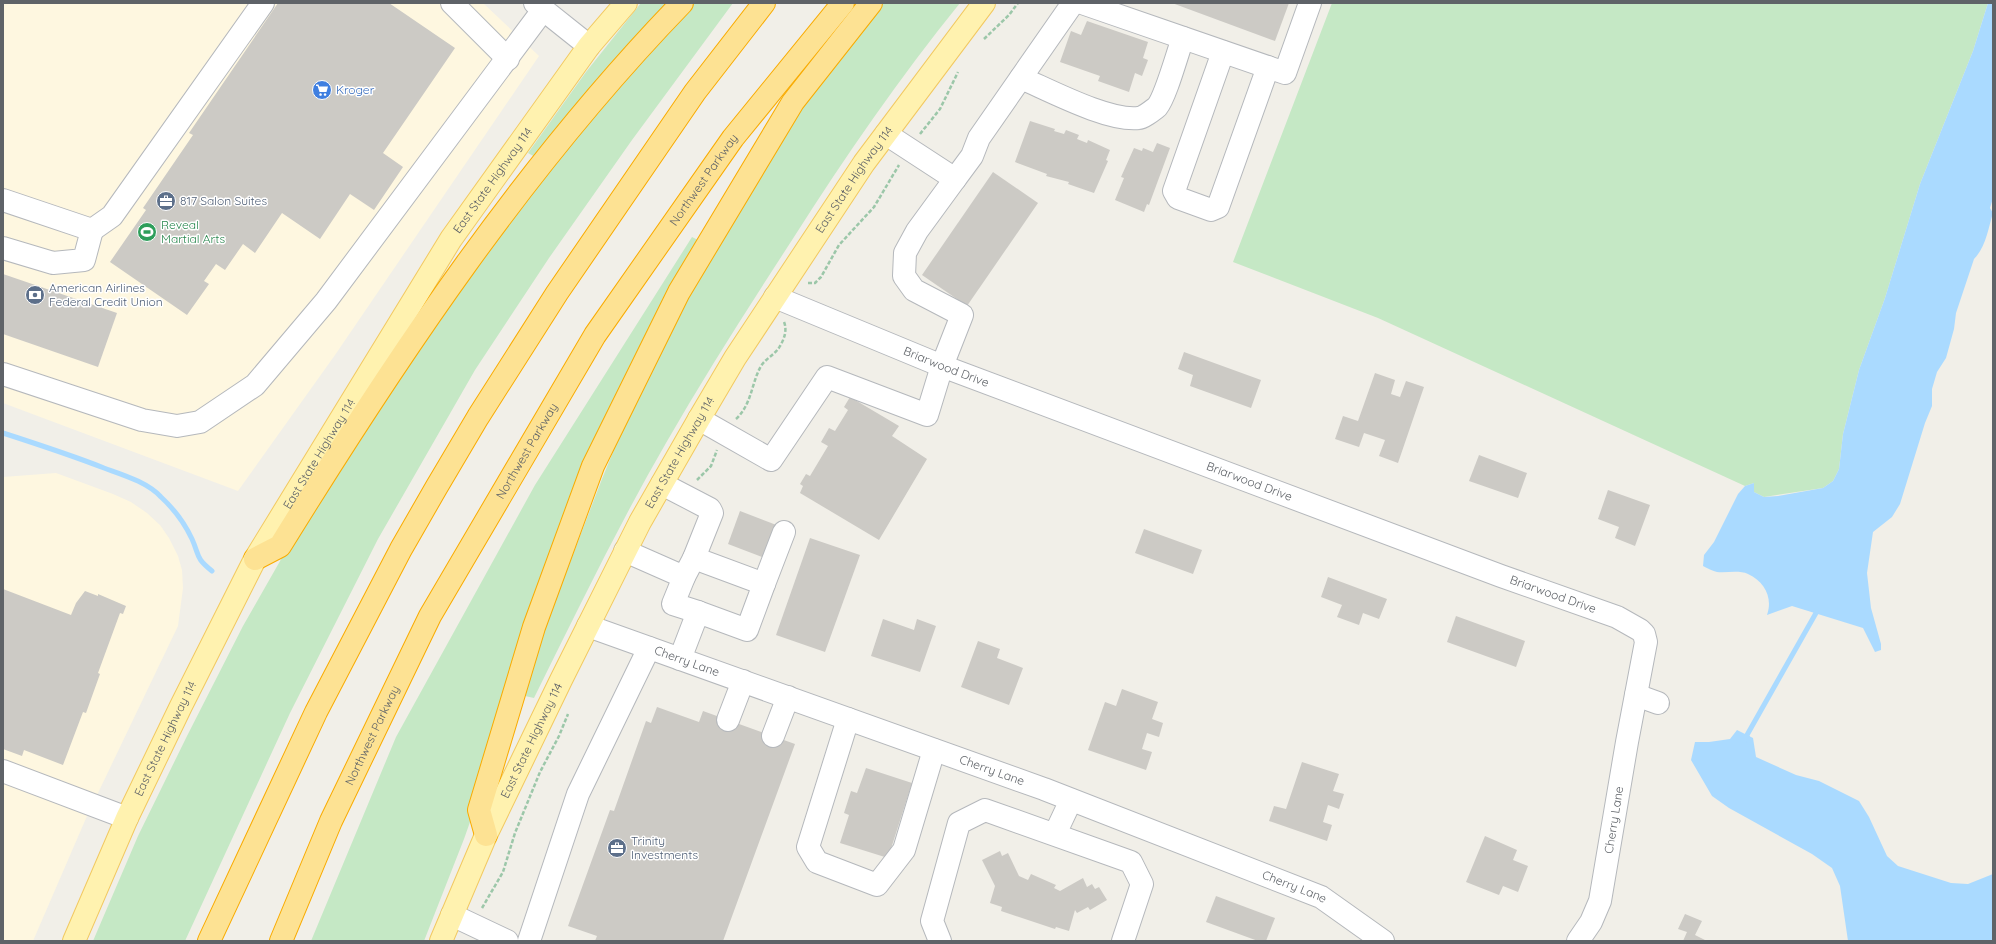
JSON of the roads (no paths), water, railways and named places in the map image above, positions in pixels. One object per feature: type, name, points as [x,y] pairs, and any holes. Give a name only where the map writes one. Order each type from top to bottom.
[{"type":"highway","points":[[255,559],[280,546],[396,364],[502,217],[558,145],[644,42],[682,3]]},
{"type":"highway","points":[[209,941],[316,712],[401,550],[478,417],[558,293],[695,92],[764,3]]},
{"type":"highway","name":"Northwest Parkway","points":[[281,941],[331,821],[430,616],[591,342],[733,138],[843,3]]},
{"type":"highway","points":[[486,835],[479,810],[534,627],[593,466],[679,292],[789,109],[871,3]]},
{"type":"main road","name":"East State Highway 114","points":[[74,941],[127,818],[181,706],[255,559],[451,239],[589,46],[626,3]]},
{"type":"main road","name":"East State Highway 114","points":[[441,941],[486,835],[625,551],[699,419],[735,358],[783,300],[864,164],[984,3]]},
{"type":"street","points":[[3,248],[53,263],[84,260],[92,230],[112,216],[262,3]]},
{"type":"street","points":[[452,3],[508,59]]},
{"type":"street","points":[[699,419],[771,460],[827,377],[927,415],[942,366],[962,314],[914,290],[904,276],[905,253],[917,231],[972,156],[979,138],[1074,3]]},
{"type":"street","points":[[1094,5],[1183,38],[1285,73],[1310,3]]},
{"type":"street","points":[[3,374],[142,420],[177,426],[200,422],[255,385],[326,301],[508,59],[539,7],[589,46]]},
{"type":"street","points":[[1021,78],[1111,115],[1140,119],[1157,106],[1183,38]]},
{"type":"street","points":[[1223,52],[1174,191],[1178,198],[1211,210],[1218,207],[1268,67]]},
{"type":"street","points":[[886,134],[954,180]]},
{"type":"street","points":[[3,200],[92,230]]},
{"type":"street","name":"Briarwood Drive","points":[[783,300],[942,366],[1501,576],[1617,617],[1640,630],[1646,642],[1636,695]]},
{"type":"street","points":[[662,484],[710,509],[712,513],[673,604],[747,630],[784,532]]},
{"type":"street","points":[[625,551],[689,568],[764,584]]},
{"type":"street","points":[[680,659],[698,612]]},
{"type":"street","name":"Cherry Lane","points":[[588,626],[1071,800],[1321,896],[1383,941]]},
{"type":"street","points":[[529,941],[578,794],[649,648]]},
{"type":"street","points":[[728,720],[743,681]]},
{"type":"street","points":[[1636,695],[1658,703]]},
{"type":"street","name":"Cherry Lane","points":[[1578,941],[1591,922],[1600,901],[1636,695]]},
{"type":"street","points":[[773,736],[788,697]]},
{"type":"street","points":[[848,719],[808,847],[817,862],[877,885],[904,850],[934,750]]},
{"type":"street","points":[[3,772],[127,818]]},
{"type":"street","points":[[1055,834],[1071,800]]},
{"type":"street","points":[[940,941],[932,921],[959,822],[985,810],[1130,862],[1142,884],[1123,941]]},
{"type":"street","points":[[452,915],[507,941]]},
{"type":"water","points":[[1988,3],[1993,3],[1993,198],[1990,208],[1993,213],[1984,243],[1974,259],[1956,313],[1954,329],[1946,358],[1937,372],[1932,389],[1932,406],[1925,423],[1900,504],[1892,517],[1873,532],[1867,573],[1871,608],[1881,644],[1881,650],[1875,652],[1863,628],[1792,606],[1767,615],[1769,609],[1768,597],[1759,581],[1744,573],[1717,572],[1706,568],[1703,566],[1704,555],[1714,542],[1738,494],[1745,486],[1754,483],[1754,492],[1764,497],[1823,488],[1833,481],[1839,469],[1843,434],[1859,370],[1885,298],[1920,184],[1973,51]]},
{"type":"water","points":[[1737,730],[1753,738],[1756,757],[1796,775],[1819,781],[1859,801],[1869,817],[1887,856],[1898,866],[1951,883],[1968,884],[1993,874],[1993,941],[1848,941],[1840,886],[1832,868],[1812,854],[1729,808],[1712,796],[1691,760],[1695,742],[1730,739]]},
{"type":"waterway","points":[[3,433],[92,463],[149,487],[165,501],[178,516],[189,533],[200,559],[212,571]]},
{"type":"waterway","points":[[1748,740],[1747,735],[1816,613]]},
{"type":"place","name":"Kroger","points":[[322,90]]},
{"type":"place","name":"817 Salon Suites","points":[[166,201]]},
{"type":"place","name":"Reveal Martial Arts","points":[[147,232]]},
{"type":"place","name":"American Airlines Federal Credit Union","points":[[35,295]]},
{"type":"place","name":"Trinity Investments","points":[[617,848]]}]
